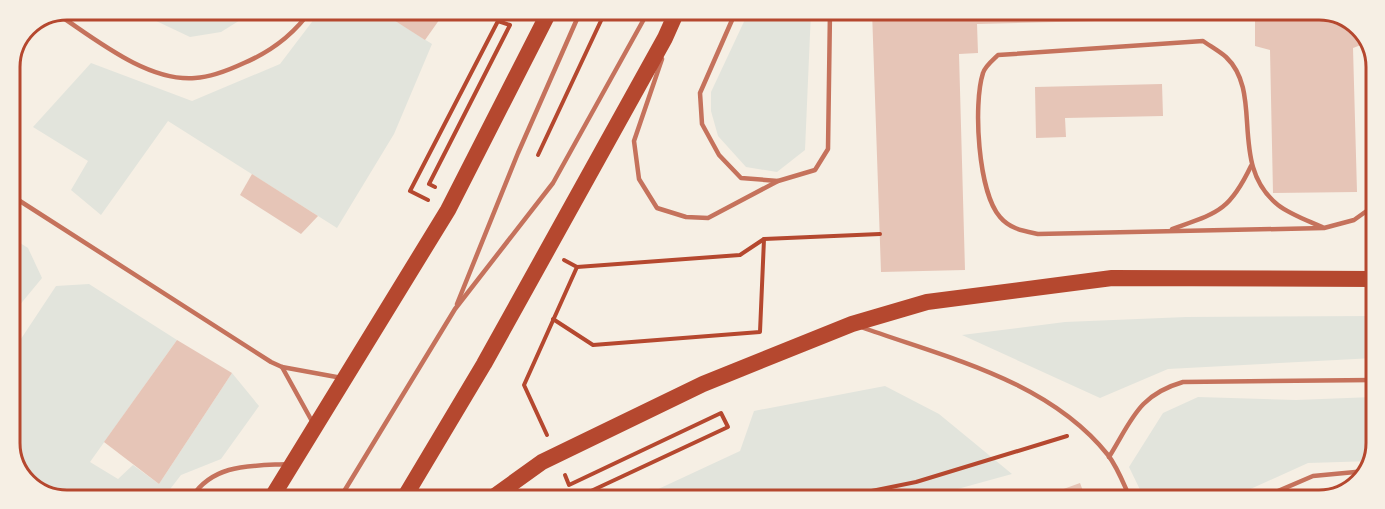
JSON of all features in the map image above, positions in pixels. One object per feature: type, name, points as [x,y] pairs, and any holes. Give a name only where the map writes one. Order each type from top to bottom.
[{"type":"highway","points":[[277,490],[448,210],[545,19]]},
{"type":"highway","points":[[409,490],[484,364],[674,19]]},
{"type":"highway","points":[[503,490],[542,462],[703,384],[852,324],[927,302],[1112,278],[1366,279]]},
{"type":"lane","points":[[64,19],[119,55],[164,76],[195,78],[224,71],[268,53],[305,19]]},
{"type":"lane","points":[[455,309],[518,153],[577,19]]},
{"type":"lane","points":[[345,490],[455,309],[553,183],[644,19]]},
{"type":"lane","points":[[675,19],[634,141],[639,179],[657,208],[686,217],[708,218],[778,182],[814,170],[828,149],[830,19]]},
{"type":"lane","points":[[732,19],[700,93],[702,124],[718,155],[741,178],[778,182]]},
{"type":"lane","points":[[1324,228],[1278,205],[1263,188],[1251,166],[1244,94],[1238,74],[1226,57],[1203,41],[998,55],[984,70],[978,94],[981,152],[987,195],[1000,218],[1015,229],[1038,234],[1324,228],[1354,220],[1365,212]]},
{"type":"lane","points":[[1167,231],[1216,213],[1230,203],[1251,166]]},
{"type":"lane","points":[[19,201],[282,367],[346,378]]},
{"type":"lane","points":[[852,324],[1013,382],[1072,417],[1109,457],[1126,490]]},
{"type":"lane","points":[[282,367],[316,428]]},
{"type":"lane","points":[[1109,457],[1144,401],[1164,388],[1183,382],[1366,380]]},
{"type":"lane","points":[[197,490],[201,485],[231,467],[294,464]]},
{"type":"lane","points":[[1280,490],[1313,476],[1356,472]]},
{"type":"path","points":[[534,161],[602,19]]},
{"type":"path","points":[[410,190],[498,21],[510,25]]},
{"type":"path","points":[[577,267],[740,255],[764,239],[880,234]]},
{"type":"path","points":[[553,319],[593,345],[760,332],[764,239]]},
{"type":"path","points":[[593,490],[728,427],[721,413]]},
{"type":"path","points":[[876,490],[916,482],[1084,430]]},
{"type":"shaded area","points":[[152,19],[242,19],[221,32],[190,37]]},
{"type":"shaded area","points":[[314,19],[392,19],[432,44],[394,134],[337,228],[168,121],[101,215],[71,190],[88,161],[33,127],[91,63],[192,101],[280,64]]},
{"type":"shaded area","points":[[745,19],[811,19],[805,150],[777,172],[746,167],[718,136],[711,111],[711,92]]},
{"type":"shaded area","points":[[19,243],[28,248],[42,278],[20,305]]},
{"type":"shaded area","points":[[89,284],[177,340],[90,462],[118,479],[133,465],[159,484],[232,373],[259,406],[221,459],[181,475],[169,490],[66,490],[46,485],[29,471],[22,458],[20,446],[20,341],[56,286]]},
{"type":"shaded area","points":[[1366,316],[1366,358],[1168,369],[1100,398],[962,335],[1065,322],[1186,317]]},
{"type":"shaded area","points":[[885,386],[939,414],[1012,474],[954,490],[656,490],[740,451],[754,411]]},
{"type":"shaded area","points":[[1198,397],[1296,400],[1366,397],[1365,452],[1361,461],[1308,463],[1248,490],[1140,490],[1129,467],[1163,413]]},
{"type":"building","points":[[392,19],[440,19],[425,40]]},
{"type":"building","points":[[872,19],[1176,19],[977,24],[978,53],[959,54],[965,270],[881,272]]},
{"type":"building","points":[[1255,19],[1325,20],[1345,27],[1356,38],[1360,45],[1353,48],[1357,192],[1273,193],[1270,50],[1255,46]]},
{"type":"building","points":[[1162,84],[1163,116],[1065,118],[1066,137],[1036,138],[1035,87]]},
{"type":"building","points":[[252,174],[318,216],[301,234],[240,195]]},
{"type":"building","points":[[177,340],[232,373],[159,484],[104,442]]},
{"type":"building","points":[[1080,483],[1083,490],[1061,490]]}]
